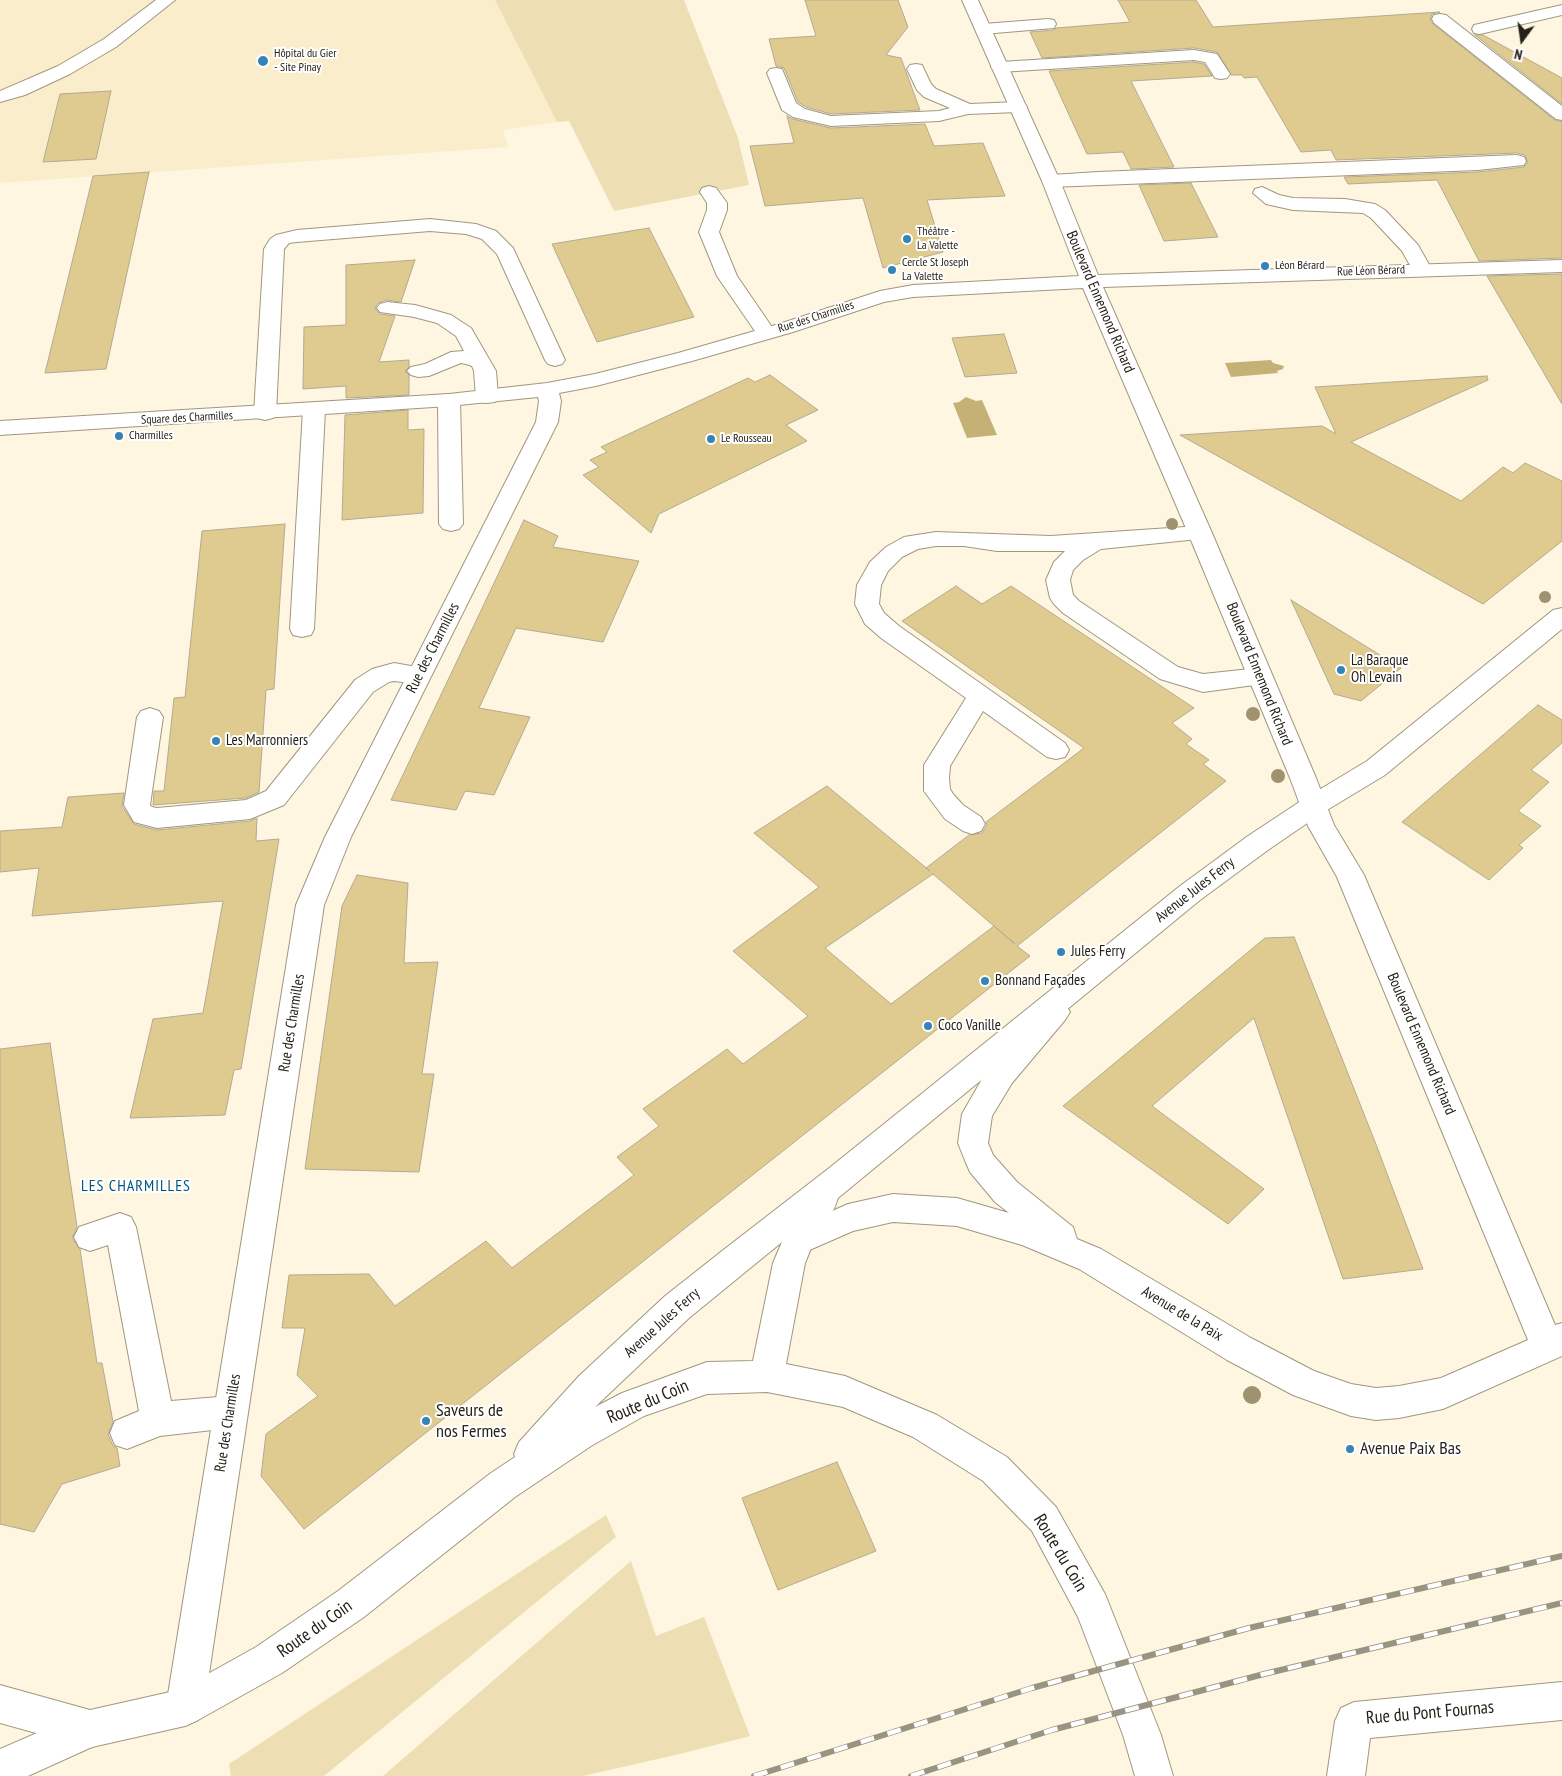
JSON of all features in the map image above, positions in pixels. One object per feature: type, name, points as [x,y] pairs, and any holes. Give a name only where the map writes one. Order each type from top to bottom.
[{"type":"street","points":[[0,97],[19,91],[64,70],[110,42],[167,0]]},
{"type":"street","name":"Boulevard Ennemond Richard","points":[[970,0],[1050,181],[1091,281],[1200,532],[1329,843],[1350,875],[1555,1343]]},
{"type":"street","points":[[1480,29],[1562,10]]},
{"type":"street","points":[[1440,19],[1562,115]]},
{"type":"street","points":[[983,29],[1048,24]]},
{"type":"street","points":[[1000,67],[1194,55],[1211,58],[1221,74]]},
{"type":"street","points":[[916,69],[923,86],[930,93],[968,109]]},
{"type":"street","points":[[776,74],[788,106],[799,113],[815,118],[846,121],[930,117],[951,115],[968,109],[1018,107]]},
{"type":"street","points":[[1050,181],[1460,165],[1517,161]]},
{"type":"street","points":[[709,192],[717,203],[717,210],[709,232],[726,276],[766,334]]},
{"type":"street","points":[[1262,193],[1273,200],[1292,204],[1345,205],[1368,208],[1378,214],[1411,249],[1422,270]]},
{"type":"street","points":[[265,413],[274,249],[276,243],[296,236],[430,225],[469,228],[489,235],[506,252],[555,360]]},
{"type":"street","name":"Rue Léon Bérard","points":[[1091,281],[1562,266]]},
{"type":"street","name":"Rue des Charmilles","points":[[449,400],[486,397],[596,380],[766,334],[880,297],[912,291],[1091,281]]},
{"type":"street","points":[[388,308],[415,311],[444,319],[456,325],[464,332],[485,371],[486,397]]},
{"type":"street","points":[[418,372],[429,370],[458,356],[472,358],[480,362]]},
{"type":"street","name":"Rue des Charmilles","points":[[185,1707],[310,905],[338,837],[547,422],[550,401],[547,388]]},
{"type":"street","points":[[449,400],[451,524]]},
{"type":"street","name":"Square des Charmilles","points":[[0,428],[314,410],[449,400]]},
{"type":"street","points":[[302,629],[314,410]]},
{"type":"street","points":[[1056,750],[890,632],[874,618],[867,604],[870,585],[878,567],[894,552],[912,542],[936,539],[997,543],[1096,542],[1200,532]]},
{"type":"street","points":[[1096,542],[1074,555],[1062,567],[1058,580],[1062,598],[1071,607],[1169,673],[1180,678],[1203,683],[1260,676]]},
{"type":"street","name":"Avenue Jules Ferry","points":[[503,1485],[591,1387],[677,1307],[839,1179],[1190,893],[1258,843],[1313,806],[1376,768],[1562,616]]},
{"type":"street","points":[[150,717],[137,805],[143,814],[158,818],[250,809],[275,798],[364,686],[381,676],[394,672],[420,675]]},
{"type":"street","points":[[972,824],[954,812],[944,801],[937,791],[936,778],[937,765],[980,696]]},
{"type":"street","points":[[1080,982],[1001,1074],[977,1114],[973,1142],[981,1163],[1006,1192],[1090,1259]]},
{"type":"street","name":"Avenue Jules Ferry","points":[[767,1376],[789,1263],[815,1209],[839,1179]]},
{"type":"street","name":"Avenue de la Paix","points":[[798,1241],[848,1218],[893,1208],[957,1212],[1026,1232],[1090,1259],[1240,1349],[1305,1384],[1351,1400],[1376,1404],[1399,1402],[1443,1393],[1555,1343]]},
{"type":"street","points":[[90,1236],[120,1227],[158,1420]]},
{"type":"street","name":"Route du Coin","points":[[0,1769],[90,1729],[185,1707],[269,1660],[352,1604],[503,1485],[578,1434],[634,1404],[707,1378],[767,1376],[845,1392],[925,1426],[995,1469],[1044,1519],[1092,1607],[1142,1735],[1154,1776]]},
{"type":"street","points":[[127,1434],[158,1420],[185,1415],[230,1412]]},
{"type":"street","name":"Rue du Pont Fournas","points":[[1346,1776],[1354,1720],[1562,1701]]},
{"type":"street","points":[[0,1704],[90,1729]]},
{"type":"shaded area","name":"Hôpital du Gier - Site Pinay","points":[[0,0],[495,0],[557,122],[503,130],[508,147],[0,183]]},
{"type":"shaded area","points":[[495,0],[684,0],[738,138],[749,185],[614,211],[569,121],[557,122]]},
{"type":"shaded area","points":[[1271,360],[1273,363],[1284,366],[1283,369],[1277,371],[1278,373],[1231,377],[1225,363]]},
{"type":"shaded area","points":[[966,397],[976,401],[982,400],[997,435],[967,438],[953,403],[959,402]]},
{"type":"shaded area","points":[[606,1515],[616,1537],[324,1776],[231,1776],[229,1764]]},
{"type":"shaded area","points":[[631,1561],[656,1636],[704,1617],[750,1736],[583,1776],[383,1776]]},
{"type":"building","points":[[805,0],[898,0],[908,27],[886,55],[901,58],[920,110],[831,114],[806,107],[798,102],[784,68],[776,66],[769,39],[816,36]]},
{"type":"building","points":[[1118,0],[1196,0],[1213,27],[1440,12],[1432,14],[1430,20],[1433,24],[1555,120],[1562,122],[1562,258],[1479,261],[1437,180],[1348,184],[1344,177],[1478,172],[1524,167],[1528,162],[1525,155],[1517,153],[1336,160],[1331,150],[1301,152],[1257,77],[1244,78],[1242,75],[1231,75],[1217,52],[1194,48],[1042,58],[1030,32],[1130,22]]},
{"type":"building","points":[[1475,35],[1483,35],[1562,78],[1562,104]]},
{"type":"building","points":[[1194,62],[1204,64],[1212,76],[1131,81],[1174,167],[1131,169],[1123,152],[1087,154],[1049,71]]},
{"type":"building","points":[[111,91],[96,159],[43,162],[60,94]]},
{"type":"building","points":[[787,116],[831,128],[925,124],[934,146],[983,143],[1005,196],[927,200],[943,252],[883,268],[863,198],[765,206],[750,146],[794,143]]},
{"type":"building","points":[[149,172],[106,369],[45,373],[93,176]]},
{"type":"building","points":[[1191,183],[1218,237],[1164,241],[1139,185]]},
{"type":"building","points":[[649,228],[694,317],[597,342],[552,244]]},
{"type":"building","points":[[415,260],[401,302],[386,300],[378,303],[375,308],[380,314],[395,316],[379,362],[409,360],[409,367],[405,371],[409,375],[409,395],[346,398],[346,386],[303,389],[304,327],[346,325],[346,265]]},
{"type":"building","points":[[1562,274],[1562,404],[1487,276]]},
{"type":"building","points":[[1004,334],[1017,373],[965,377],[952,338]]},
{"type":"building","name":"Le Rousseau","points":[[770,375],[818,410],[786,425],[807,441],[659,514],[651,533],[583,475],[599,467],[590,460],[607,452],[601,447],[748,378],[755,382]]},
{"type":"building","points":[[1487,376],[1488,380],[1351,442],[1461,501],[1503,467],[1513,473],[1525,463],[1562,481],[1562,541],[1483,604],[1180,435],[1322,426],[1336,434],[1315,387]]},
{"type":"building","points":[[408,410],[408,430],[424,429],[423,513],[342,520],[345,415]]},
{"type":"building","points":[[524,520],[558,536],[553,547],[639,561],[603,642],[516,628],[479,708],[530,717],[494,795],[465,791],[456,810],[391,800]]},
{"type":"building","points":[[285,524],[274,689],[266,690],[259,792],[246,798],[153,805],[154,791],[164,791],[174,698],[185,697],[202,531]]},
{"type":"building","points":[[956,586],[982,604],[1011,586],[1194,708],[1172,723],[1192,739],[1186,744],[1209,760],[1203,764],[1226,781],[1017,946],[1030,956],[304,1529],[261,1476],[266,1434],[318,1396],[297,1375],[305,1328],[282,1328],[289,1275],[369,1274],[395,1306],[486,1241],[512,1268],[634,1175],[617,1157],[659,1126],[643,1109],[727,1049],[743,1064],[808,1016],[733,951],[819,887],[754,833],[827,786],[926,868],[969,835],[982,833],[987,825],[986,822],[1084,748],[902,621]],"holes":[[[933,874],[994,926],[891,1004],[825,948]]]},
{"type":"building","points":[[1291,600],[1401,668],[1361,701],[1334,694]]},
{"type":"building","points":[[1538,705],[1562,720],[1562,743],[1531,770],[1549,782],[1518,811],[1541,826],[1519,845],[1523,848],[1489,880],[1402,822]]},
{"type":"building","points":[[124,793],[122,806],[134,824],[157,830],[250,821],[257,818],[256,841],[279,839],[241,1069],[234,1070],[225,1115],[130,1118],[153,1019],[203,1013],[223,901],[32,916],[39,868],[0,872],[0,831],[62,827],[68,797]]},
{"type":"building","points":[[357,875],[408,883],[404,963],[438,962],[422,1074],[434,1074],[419,1172],[305,1169],[342,906]]},
{"type":"building","points":[[1294,937],[1423,1269],[1343,1279],[1254,1018],[1152,1106],[1264,1189],[1228,1224],[1063,1106],[1265,938]]},
{"type":"building","points":[[50,1043],[77,1227],[72,1238],[80,1249],[97,1363],[102,1363],[113,1422],[108,1434],[113,1446],[117,1448],[120,1466],[62,1484],[34,1532],[0,1524],[0,1049]]},
{"type":"building","points":[[837,1462],[876,1551],[778,1590],[742,1498]]},
{"type":"railway","points":[[754,1776],[1032,1688],[1249,1628],[1562,1556]]},
{"type":"railway","points":[[911,1776],[1052,1730],[1264,1674],[1562,1603]]},
{"type":"place","name":"Hôpital du Gier - Site Pinay","points":[[263,61]]},
{"type":"place","name":"Théâtre - La Valette","points":[[907,239]]},
{"type":"place","name":"Léon Bérard","points":[[1265,266]]},
{"type":"place","name":"Cercle St Joseph La Valette","points":[[892,270]]},
{"type":"place","name":"Charmilles","points":[[119,436]]},
{"type":"place","name":"Le Rousseau","points":[[711,439]]},
{"type":"place","name":"La Baraque Oh Levain","points":[[1341,670]]},
{"type":"place","name":"Les Marronniers","points":[[216,741]]},
{"type":"place","name":"Jules Ferry","points":[[1061,952]]},
{"type":"place","name":"Bonnand Façades","points":[[985,981]]},
{"type":"place","name":"Coco Vanille","points":[[928,1026]]},
{"type":"place","name":"Saveurs de nos Fermes","points":[[426,1421]]},
{"type":"place","name":"Avenue Paix Bas","points":[[1350,1449]]},
{"type":"district","name":"LES CHARMILLES","points":[[136,1186]]}]
